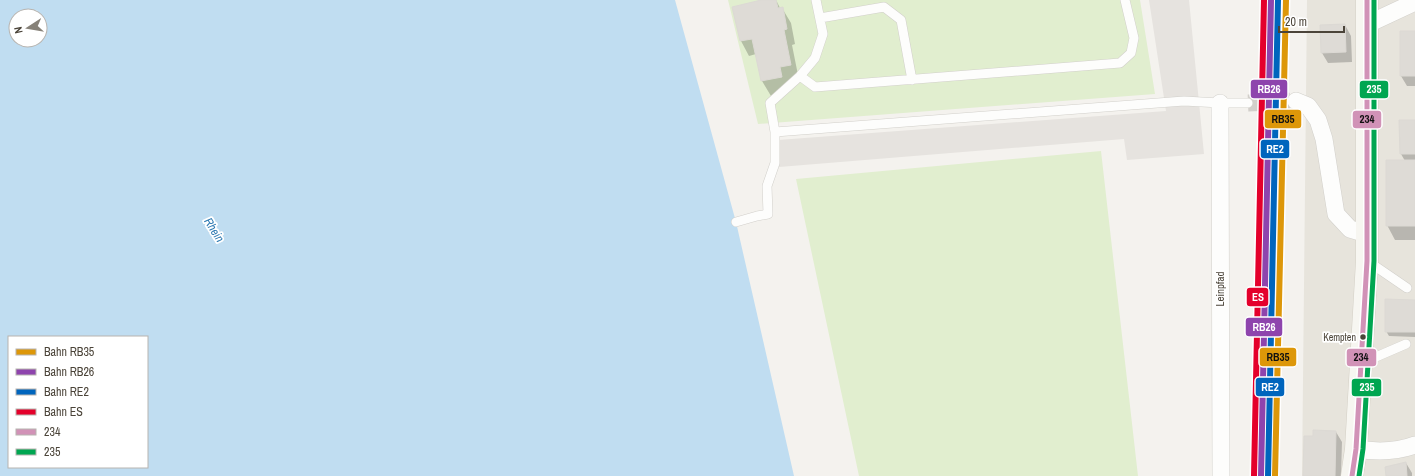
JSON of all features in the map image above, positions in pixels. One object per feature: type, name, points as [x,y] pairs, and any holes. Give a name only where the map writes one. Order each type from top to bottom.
[{"type":"main road","points":[[1352,476],[1356,449],[1367,261],[1367,0]]},
{"type":"street","points":[[1368,24],[1415,2]]},
{"type":"street","points":[[1296,102],[1308,106],[1318,120],[1324,139],[1336,214],[1350,229],[1367,234]]},
{"type":"street","name":"Leinpfad","points":[[1220,103],[1221,476]]},
{"type":"street","points":[[1356,449],[1371,451],[1404,449],[1415,445]]},
{"type":"lane","points":[[736,222],[768,214],[767,186],[775,164],[775,132],[770,103],[800,76],[815,58],[823,34],[816,0]]},
{"type":"lane","points":[[800,76],[815,87],[1120,63],[1131,53],[1134,38],[1125,0]]},
{"type":"lane","points":[[820,18],[884,7],[901,20],[912,80]]},
{"type":"lane","points":[[775,132],[1177,101],[1248,103]]},
{"type":"lane","points":[[1367,261],[1407,288]]},
{"type":"lane","points":[[1361,364],[1406,344]]},
{"type":"shaded area","points":[[1149,0],[1189,0],[1204,154],[1127,160],[1124,139],[779,167],[778,140],[1166,111]]},
{"type":"shaded area","points":[[1307,0],[1415,0],[1415,476],[1302,476]]},
{"type":"green space","points":[[728,0],[1140,0],[1155,94],[758,124]]},
{"type":"green space","points":[[1101,151],[1138,476],[859,476],[796,179]]},
{"type":"water","name":"Rhein","points":[[0,0],[675,0],[736,222],[794,476],[0,476]]},
{"type":"building","points":[[761,0],[776,0],[778,8],[783,7],[787,29],[784,30],[791,65],[780,67],[782,77],[761,81],[752,39],[740,41],[732,7]]},
{"type":"building","points":[[1345,24],[1346,52],[1321,53],[1320,25]]},
{"type":"building","points":[[1400,31],[1415,31],[1415,76],[1400,76]]},
{"type":"building","points":[[1399,120],[1415,120],[1415,154],[1400,154]]},
{"type":"building","points":[[1386,160],[1415,160],[1415,226],[1386,226]]},
{"type":"building","points":[[1385,299],[1415,300],[1415,332],[1385,332]]},
{"type":"building","points":[[1313,430],[1336,431],[1335,476],[1303,476],[1304,436],[1313,436]]},
{"type":"building","points":[[1406,462],[1407,476],[1386,476],[1385,467]]},
{"type":"tunnel","points":[[1248,103],[1296,101]]},
{"type":"rail line","name":"ES","points":[[1254,476],[1264,0]]},
{"type":"rail line","name":"RB26","points":[[1261,476],[1271,0]]},
{"type":"rail line","name":"RE2","points":[[1268,476],[1278,0]]},
{"type":"rail line","name":"RB35","points":[[1275,476],[1286,0]]},
{"type":"transit line","name":"234","points":[[1352,476],[1356,449],[1367,261],[1367,0]]},
{"type":"transit line","name":"235","points":[[1359,476],[1363,449],[1374,261],[1374,0]]},
{"type":"place","name":"Kempten","points":[[1363,337]]}]
